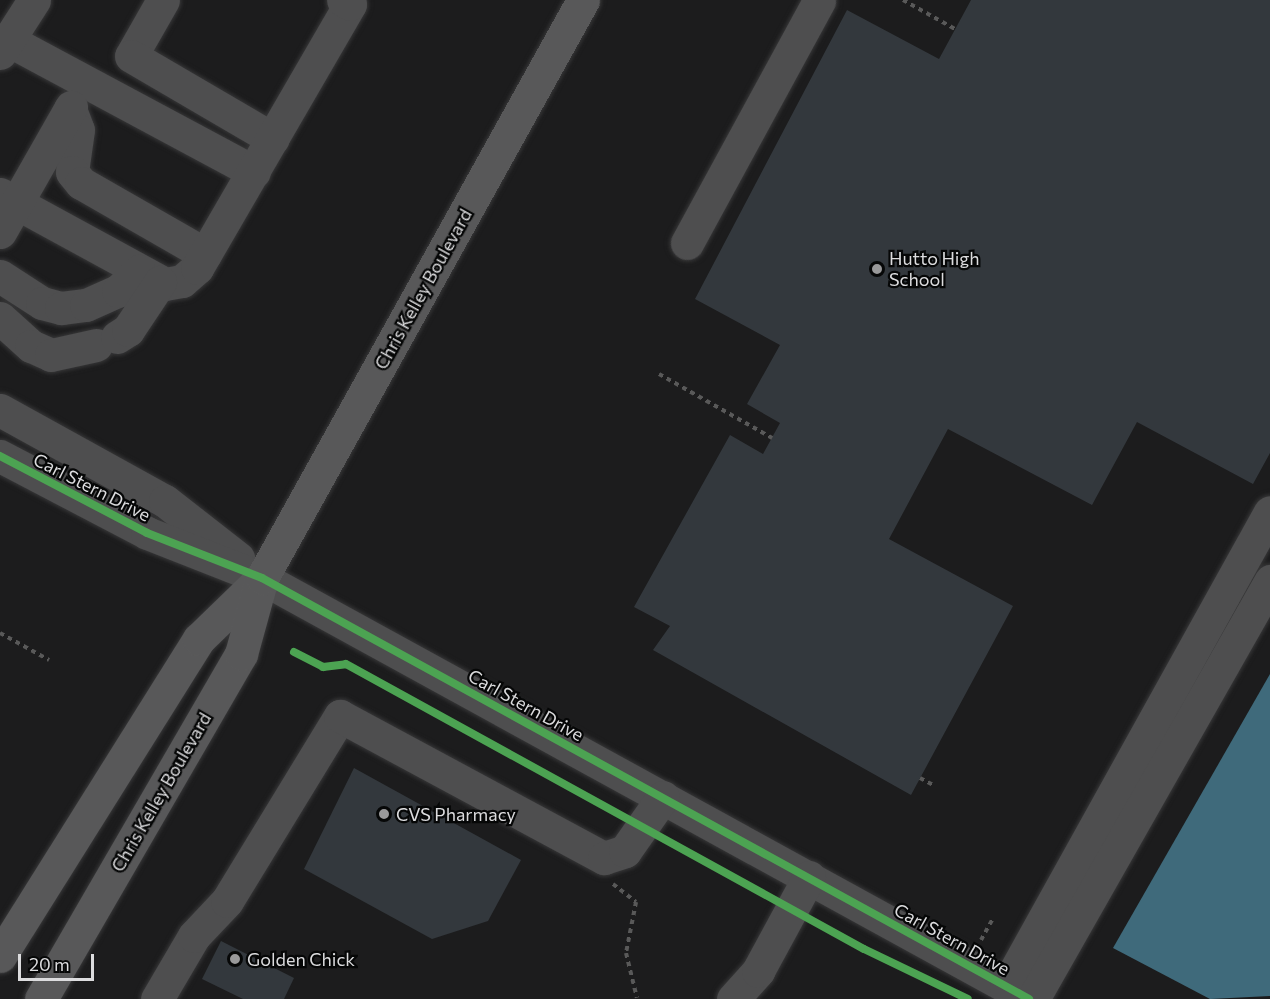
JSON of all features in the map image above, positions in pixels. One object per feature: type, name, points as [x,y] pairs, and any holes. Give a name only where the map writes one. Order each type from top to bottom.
[{"type":"main road","name":"Chris Kelley Boulevard","points":[[41,999],[241,654],[262,578],[583,0]]},
{"type":"main road","name":"Chris Kelley Boulevard","points":[[0,956],[200,639],[262,578]]},
{"type":"street","points":[[34,0],[4,46],[78,96],[254,172]]},
{"type":"street","points":[[163,0],[131,56],[265,134]]},
{"type":"street","points":[[174,0],[150,40],[153,56],[252,112],[265,134]]},
{"type":"street","points":[[9,198],[149,276],[182,281],[205,254],[254,172],[265,134],[349,1]]},
{"type":"street","points":[[687,243],[819,1]]},
{"type":"street","points":[[0,232],[9,198],[78,96]]},
{"type":"street","points":[[78,96],[78,130],[72,172],[81,183],[205,254]]},
{"type":"street","points":[[0,276],[42,303],[61,308],[86,305],[149,276]]},
{"type":"street","points":[[0,318],[31,346],[51,355],[106,341],[128,330],[149,276]]},
{"type":"street","name":"Carl Stern Drive","points":[[0,410],[165,501],[262,578]]},
{"type":"street","name":"Carl Stern Drive","points":[[0,456],[147,533],[262,578],[1023,995]]},
{"type":"street","points":[[1023,995],[1270,512]]},
{"type":"street","points":[[1023,995],[1270,581]]},
{"type":"street","points":[[157,999],[194,936],[227,901],[340,716],[604,858],[625,851],[663,797]]},
{"type":"street","points":[[733,999],[758,971],[809,877]]},
{"type":"path","points":[[903,0],[955,29]]},
{"type":"path","points":[[659,374],[772,438]]},
{"type":"path","points":[[0,633],[49,660]]},
{"type":"path","points":[[920,778],[935,786]]},
{"type":"path","points":[[611,883],[636,902],[626,952],[637,998]]},
{"type":"water","points":[[1270,674],[1270,996],[1210,999],[1113,948]]},
{"type":"building","name":"Hutto High School","points":[[971,0],[1270,0],[1270,453],[1253,484],[1137,422],[1092,505],[948,429],[889,539],[1013,606],[911,795],[653,650],[670,626],[634,607],[730,435],[763,454],[780,423],[747,404],[780,345],[695,299],[847,10],[939,59]]},
{"type":"building","name":"CVS Pharmacy","points":[[354,768],[521,860],[488,921],[432,939],[304,869]]},
{"type":"building","name":"Golden Chick","points":[[221,941],[294,978],[284,999],[243,999],[202,979]]},
{"type":"cycle path","points":[[0,456],[147,533],[262,578],[1029,999]]},
{"type":"cycle path","points":[[294,652],[323,667],[346,664],[864,949],[968,999]]},
{"type":"place","name":"Hutto High School","points":[[877,269]]},
{"type":"place","name":"CVS Pharmacy","points":[[384,814]]},
{"type":"place","name":"Golden Chick","points":[[235,959]]}]
